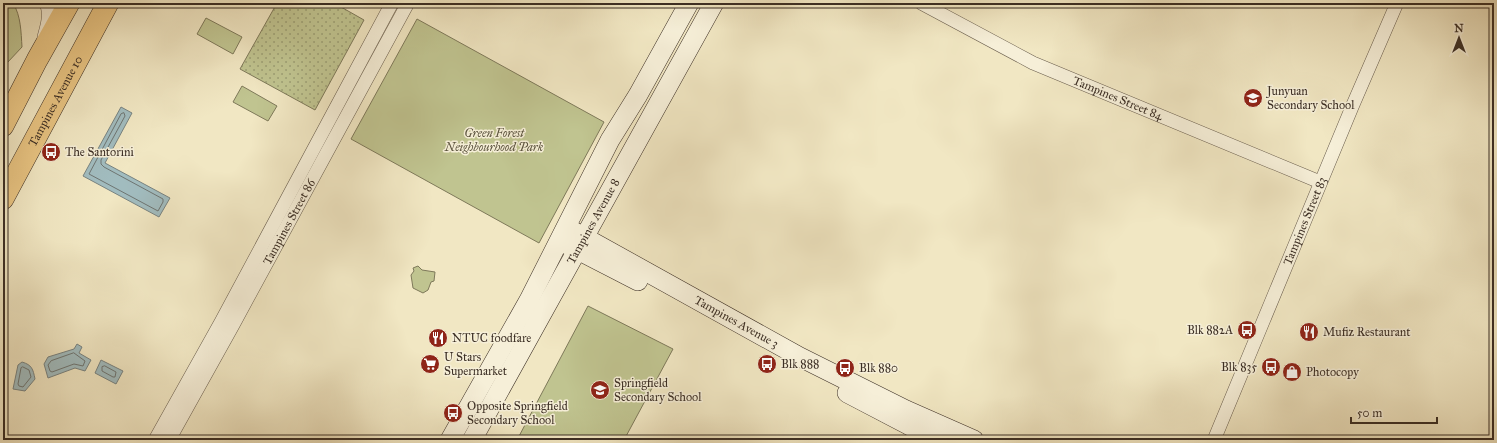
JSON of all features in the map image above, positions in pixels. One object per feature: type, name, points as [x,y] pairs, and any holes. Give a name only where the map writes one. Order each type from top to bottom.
[{"type":"main road","points":[[3,126],[37,60],[69,3]]},
{"type":"main road","name":"Tampines Avenue 10","points":[[3,200],[108,3]]},
{"type":"street","points":[[37,60],[48,23],[48,8],[46,3]]},
{"type":"street","name":"Tampines Street 86","points":[[155,440],[221,322],[392,3]]},
{"type":"street","name":"Tampines Street 86","points":[[169,440],[408,3]]},
{"type":"street","name":"Tampines Avenue 8","points":[[450,440],[520,317],[610,140],[638,95],[689,3]]},
{"type":"street","name":"Tampines Avenue 8","points":[[472,440],[511,366],[581,244],[714,3]]},
{"type":"street","name":"Tampines Street 84","points":[[922,3],[1033,63],[1320,182]]},
{"type":"street","name":"Tampines Street 83","points":[[1214,440],[1320,182],[1397,3]]},
{"type":"street","name":"Tampines Avenue 3","points":[[563,234],[682,303],[774,352],[870,406],[937,440]]},
{"type":"street","name":"Tampines Avenue 3","points":[[581,244],[906,410],[974,440]]},
{"type":"green space","points":[[3,3],[13,3],[16,8],[20,24],[22,47],[7,63],[3,70]]},
{"type":"green space","points":[[277,3],[334,3],[364,20],[315,110],[240,69]]},
{"type":"green space","points":[[206,18],[242,37],[233,54],[197,34]]},
{"type":"green space","name":"Green Forest Neighbourhood Park","points":[[417,19],[604,122],[539,243],[351,139]]},
{"type":"green space","points":[[242,86],[277,106],[268,121],[233,102]]},
{"type":"green space","points":[[418,266],[422,270],[435,272],[434,281],[431,282],[428,290],[423,293],[413,288],[411,275],[414,271],[413,268]]},
{"type":"green space","points":[[588,306],[673,349],[624,440],[517,440]]},
{"type":"water","points":[[121,107],[132,113],[105,163],[170,198],[159,217],[83,176]]},
{"type":"water","points":[[77,344],[82,347],[79,353],[91,360],[85,371],[75,368],[48,378],[44,364],[48,357],[74,349]]},
{"type":"water","points":[[101,360],[123,371],[116,384],[95,373]]},
{"type":"water","points":[[22,362],[32,368],[35,379],[25,391],[13,389],[18,365]]},
{"type":"place","name":"Junyuan Secondary School","points":[[1253,98]]},
{"type":"place","name":"The Santorini","points":[[51,152]]},
{"type":"place","name":"Blk 882A","points":[[1247,330]]},
{"type":"place","name":"Mufiz Restaurant","points":[[1309,332]]},
{"type":"place","name":"NTUC foodfare","points":[[438,338]]},
{"type":"place","name":"U Stars Supermarket","points":[[430,364]]},
{"type":"place","name":"Blk 888","points":[[767,364]]},
{"type":"place","name":"Blk 835","points":[[1271,367]]},
{"type":"place","name":"Blk 880","points":[[845,368]]},
{"type":"place","name":"Photocopy","points":[[1292,372]]},
{"type":"place","name":"Springfield Secondary School","points":[[600,390]]},
{"type":"place","name":"Opposite Springfield Secondary School","points":[[453,413]]}]
